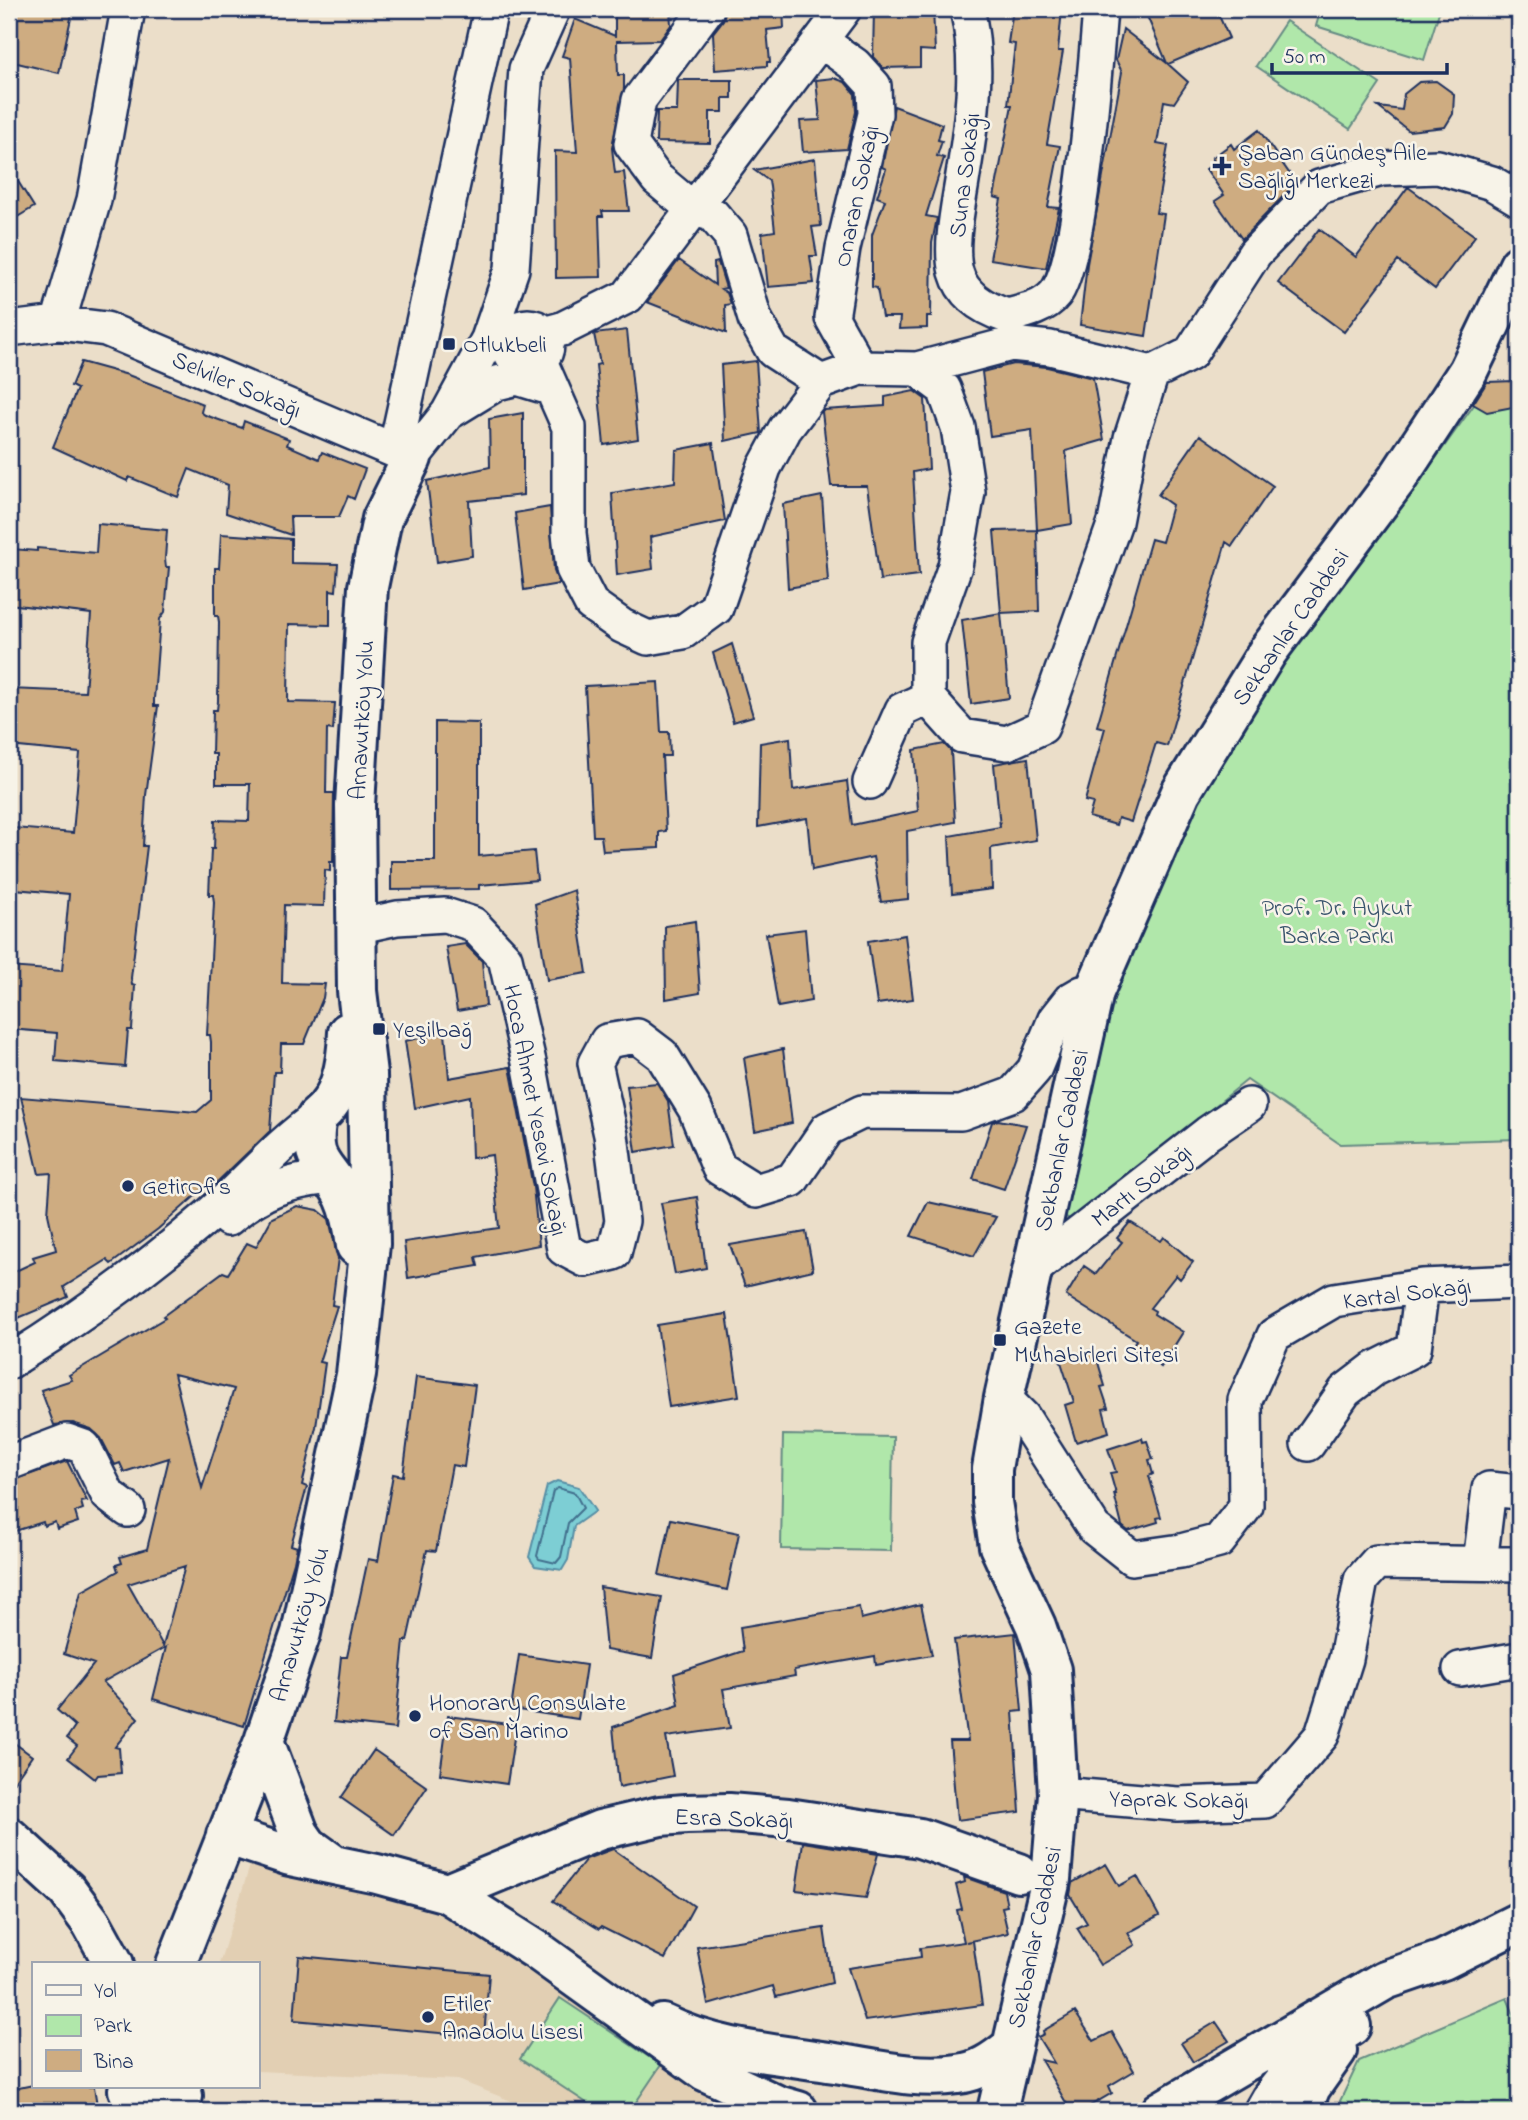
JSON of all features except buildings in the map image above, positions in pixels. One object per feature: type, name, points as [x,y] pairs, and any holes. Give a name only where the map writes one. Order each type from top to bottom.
[{"type":"main road","name":"Sekbanlar Caddesi","points":[[997,2111],[1055,1852],[1058,1794],[1051,1670],[1036,1626],[999,1546],[992,1502],[992,1469],[1004,1398],[1035,1268],[1062,1130],[1094,992],[1181,792],[1268,651],[1397,479],[1468,370],[1519,265]]},
{"type":"main road","name":"Arnavutköy Yolu","points":[[357,991],[355,805],[368,587],[382,519],[404,454]]},
{"type":"main road","points":[[357,991],[350,1007],[347,1053],[313,1141],[320,1163],[344,1196],[353,1224],[363,1293]]},
{"type":"main road","points":[[357,991],[362,1012],[369,1141],[370,1248],[363,1293]]},
{"type":"main road","points":[[324,1112],[351,1110],[361,1115],[369,1141],[360,1170],[330,1177]]},
{"type":"main road","name":"Arnavutköy Yolu","points":[[184,1957],[301,1633],[356,1374],[363,1293]]},
{"type":"main road","points":[[264,1741],[299,1833],[308,1846],[333,1864]]},
{"type":"main road","name":"Esra Sokağı","points":[[447,1893],[600,1830],[660,1816],[686,1814],[729,1813],[788,1818],[920,1838],[1020,1873]]},
{"type":"main road","points":[[226,1835],[290,1856],[447,1893],[538,1951],[705,2071],[777,2105],[798,2111]]},
{"type":"main road","points":[[9,1838],[66,1890],[92,1924],[113,1962]]},
{"type":"main road","points":[[1043,1914],[1020,1873],[1043,1863],[1055,1852]]},
{"type":"main road","points":[[9,1869],[39,1898],[62,1927],[84,1962]]},
{"type":"main road","points":[[1161,2111],[1385,1980],[1443,1960],[1519,1922]]},
{"type":"main road","points":[[1264,2111],[1286,2078],[1308,2055],[1404,1994],[1443,1960]]},
{"type":"main road","points":[[582,1985],[690,2037],[729,2047],[901,2073],[961,2074],[983,2067],[1010,2048]]},
{"type":"main road","points":[[1301,2111],[1311,2087],[1334,2053],[1366,2018]]},
{"type":"street","points":[[58,323],[93,200],[128,9]]},
{"type":"street","points":[[404,454],[491,9]]},
{"type":"street","points":[[448,413],[497,383],[517,378],[512,269],[526,69],[553,9]]},
{"type":"street","points":[[707,9],[639,100],[631,144],[657,179],[693,209],[712,214],[730,235],[754,319],[773,351],[821,382]]},
{"type":"street","points":[[404,454],[517,344],[562,329],[628,296],[844,9]]},
{"type":"street","name":"Suna Sokağı","points":[[967,9],[971,28],[973,102],[955,227],[956,272],[968,292],[1009,330]]},
{"type":"street","points":[[517,344],[569,427],[569,533],[573,569],[590,604],[621,626],[648,638],[683,632],[716,608],[764,468],[785,429],[821,382],[860,368],[917,369],[1009,330],[1055,295],[1066,272],[1082,186],[1100,9]]},
{"type":"street","name":"Onaran Sokağı","points":[[821,41],[855,65],[874,86],[875,114],[843,248],[832,318],[860,368]]},
{"type":"street","points":[[1009,330],[1050,348],[1152,373],[1190,354],[1255,253],[1319,187],[1382,169],[1438,167],[1492,183],[1519,199]]},
{"type":"street","name":"Selviler Sokağı","points":[[9,329],[58,323],[106,329],[404,454]]},
{"type":"street","points":[[404,454],[517,344]]},
{"type":"street","points":[[917,369],[944,389],[958,427],[968,492],[955,566],[928,642],[928,698],[962,736],[1007,743],[1042,727],[1115,522],[1131,438],[1152,373]]},
{"type":"street","points":[[870,782],[902,710],[928,698]]},
{"type":"street","name":"Hoca Ahmet Yesevi Sokağı","points":[[356,927],[397,918],[445,915],[473,924],[505,958],[529,1062],[564,1249],[585,1260],[614,1253],[622,1220],[611,1135],[596,1063],[607,1041],[637,1037],[663,1055],[695,1109],[719,1168],[756,1191],[792,1180],[827,1129],[862,1112],[961,1113],[1013,1094],[1034,1070],[1055,1019],[1070,1000],[1082,993],[1094,992]]},
{"type":"street","name":"Martı Sokağı","points":[[1035,1268],[1208,1133],[1249,1105]]},
{"type":"street","points":[[9,1362],[60,1331],[125,1284],[209,1215],[275,1149],[324,1112]]},
{"type":"street","points":[[9,1377],[37,1366],[131,1303],[256,1197],[299,1180],[330,1177]]},
{"type":"street","name":"Kartal Sokağı","points":[[1004,1398],[1023,1417],[1094,1528],[1132,1558],[1181,1551],[1219,1541],[1246,1506],[1245,1401],[1274,1335],[1334,1300],[1422,1286],[1519,1282]]},
{"type":"street","points":[[1308,1444],[1345,1391],[1374,1369],[1414,1349],[1422,1286]]},
{"type":"street","points":[[9,1463],[67,1441],[84,1447],[108,1495],[128,1510]]},
{"type":"street","points":[[1480,1563],[1489,1489],[1519,1492]]},
{"type":"street","name":"Yaprak Sokağı","points":[[1058,1794],[1177,1804],[1265,1801],[1322,1735],[1346,1659],[1361,1580],[1377,1562],[1519,1564]]},
{"type":"street","points":[[1460,1669],[1519,1659]]},
{"type":"shaded area","name":"Etiler Anadolu Lisesi","points":[[253,1856],[422,1898],[708,2091],[702,2111],[537,2111],[458,2080],[259,2071],[259,1962],[220,1962]]},
{"type":"green space","points":[[1321,9],[1440,9],[1424,60],[1316,26]]},
{"type":"green space","points":[[1286,21],[1380,84],[1350,129],[1256,66]]},
{"type":"green space","name":"Prof. Dr. Aykut Barka Parkı","points":[[1479,398],[1519,401],[1519,1139],[1340,1144],[1247,1080],[1074,1221],[1057,1213],[1121,969],[1165,859],[1232,728],[1375,543]]},
{"type":"green space","points":[[783,1435],[893,1437],[891,1551],[781,1549]]},
{"type":"green space","points":[[560,1998],[661,2065],[630,2111],[599,2111],[520,2059]]},
{"type":"green space","points":[[1507,1998],[1519,2026],[1519,2111],[1345,2111],[1340,2101],[1359,2061]]},
{"type":"water","points":[[557,1481],[579,1487],[595,1511],[574,1526],[568,1560],[562,1570],[535,1566],[529,1557],[547,1486]]},
{"type":"place","name":"Şaban Gündeş Aile Sağlığı Merkezi","points":[[1222,166]]},
{"type":"place","name":"Otlukbeli","points":[[449,344]]},
{"type":"place","name":"Yeşilbağ","points":[[379,1029]]},
{"type":"place","name":"GetirOfis","points":[[128,1186]]},
{"type":"place","name":"Gazete Muhabirleri Sitesi","points":[[1000,1340]]},
{"type":"place","name":"Honorary Consulate of San Marino","points":[[415,1716]]},
{"type":"place","name":"Etiler Anadolu Lisesi","points":[[428,2017]]}]
